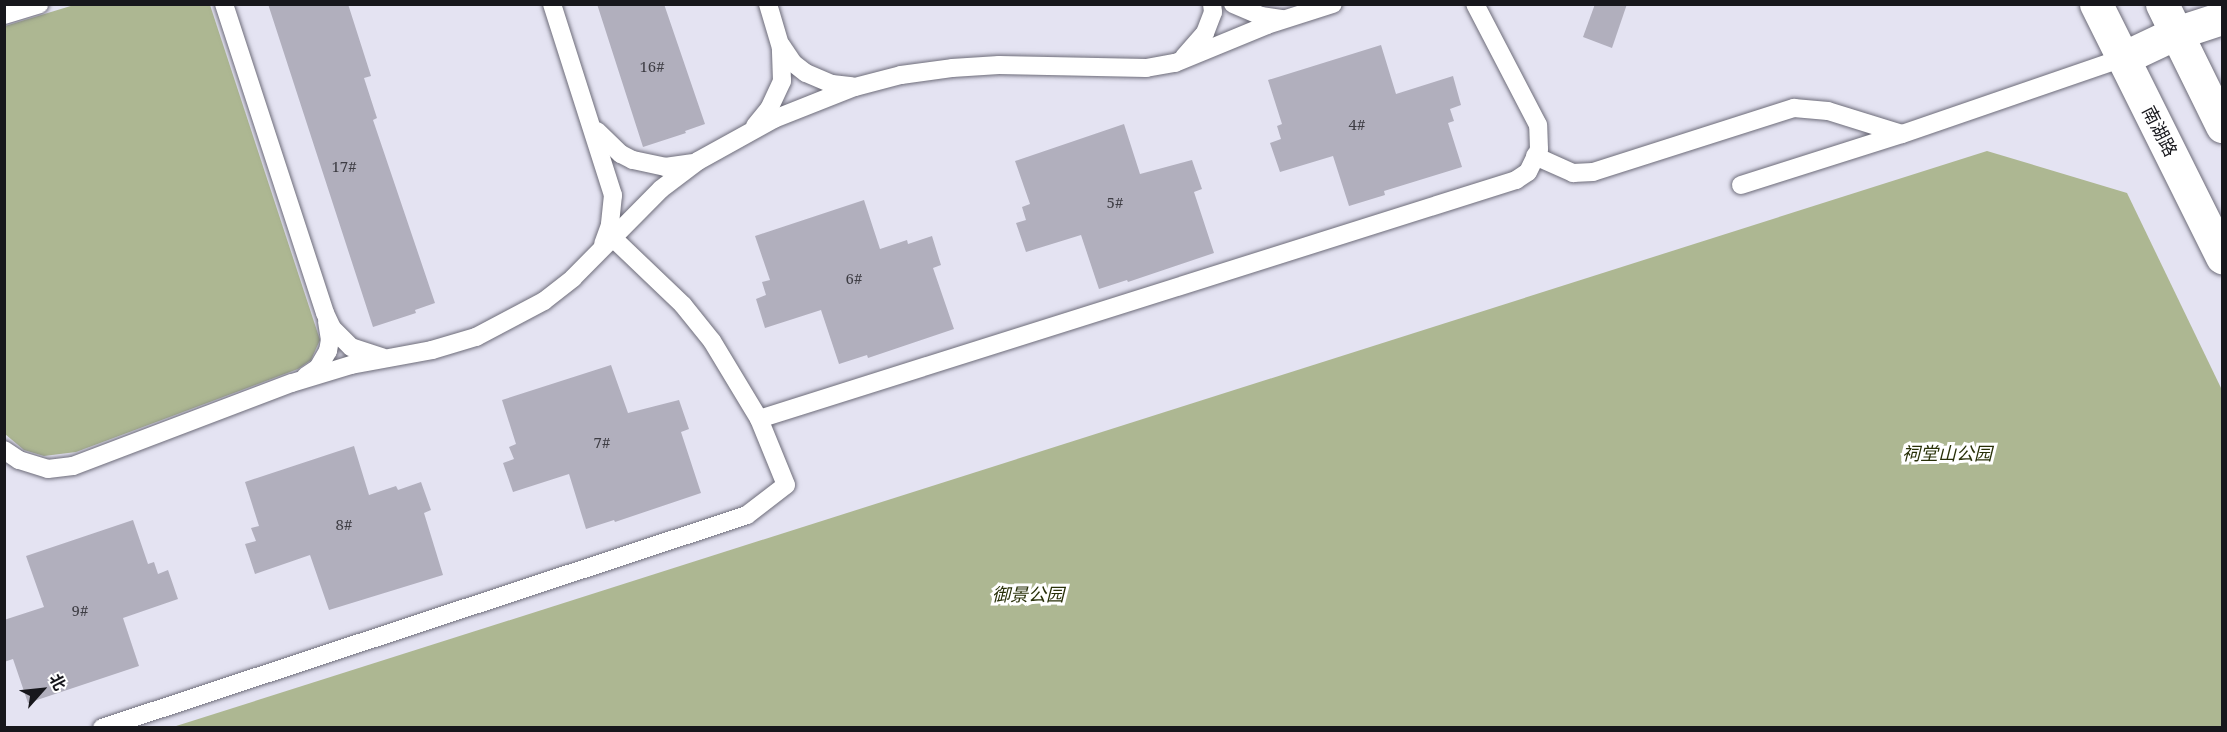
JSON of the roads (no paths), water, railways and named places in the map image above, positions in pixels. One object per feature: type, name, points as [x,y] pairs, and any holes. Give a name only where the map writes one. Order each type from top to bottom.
[{"type":"main road","name":"南湖路","points":[[2096,4],[2223,257]]},
{"type":"main road","points":[[2123,58],[2169,19],[2223,18]]},
{"type":"main road","points":[[2169,19],[2223,126]]},
{"type":"lane","points":[[4,15],[39,4]]},
{"type":"lane","points":[[224,4],[325,313],[332,328],[351,347],[376,357],[395,357]]},
{"type":"lane","points":[[552,4],[613,195],[610,225],[599,253]]},
{"type":"lane","points":[[742,136],[758,123],[777,95],[782,81],[778,38],[768,4]]},
{"type":"lane","points":[[1176,63],[1193,50],[1205,33],[1213,12],[1212,4]]},
{"type":"lane","points":[[1233,4],[1261,16],[1284,20]]},
{"type":"lane","points":[[4,450],[19,460],[48,469],[73,466],[292,383],[351,365],[395,357],[476,337],[522,314],[573,278],[661,189],[698,161],[742,136],[814,102],[855,87],[901,75],[999,64],[1146,68],[1176,63],[1284,20],[1333,4]]},
{"type":"lane","points":[[759,419],[1504,185],[1528,171],[1536,156],[1540,135],[1534,114],[1475,4]]},
{"type":"lane","points":[[778,38],[786,54],[806,73],[832,84],[855,87]]},
{"type":"lane","points":[[1741,185],[1902,134],[2123,58]]},
{"type":"lane","points":[[1536,156],[1573,173],[1593,172],[1794,108],[1828,111],[1902,134]]},
{"type":"lane","points":[[590,119],[608,144],[633,160],[665,167],[698,161]]},
{"type":"lane","points":[[102,728],[747,515],[786,485],[759,419],[711,341],[683,305],[613,238]]},
{"type":"lane","points":[[292,383],[308,375],[325,359],[330,340],[325,313]]},
{"type":"park label","name":"祠堂山公园","points":[[1947,453]]},
{"type":"park label","name":"御景公园","points":[[1028,594]]}]
